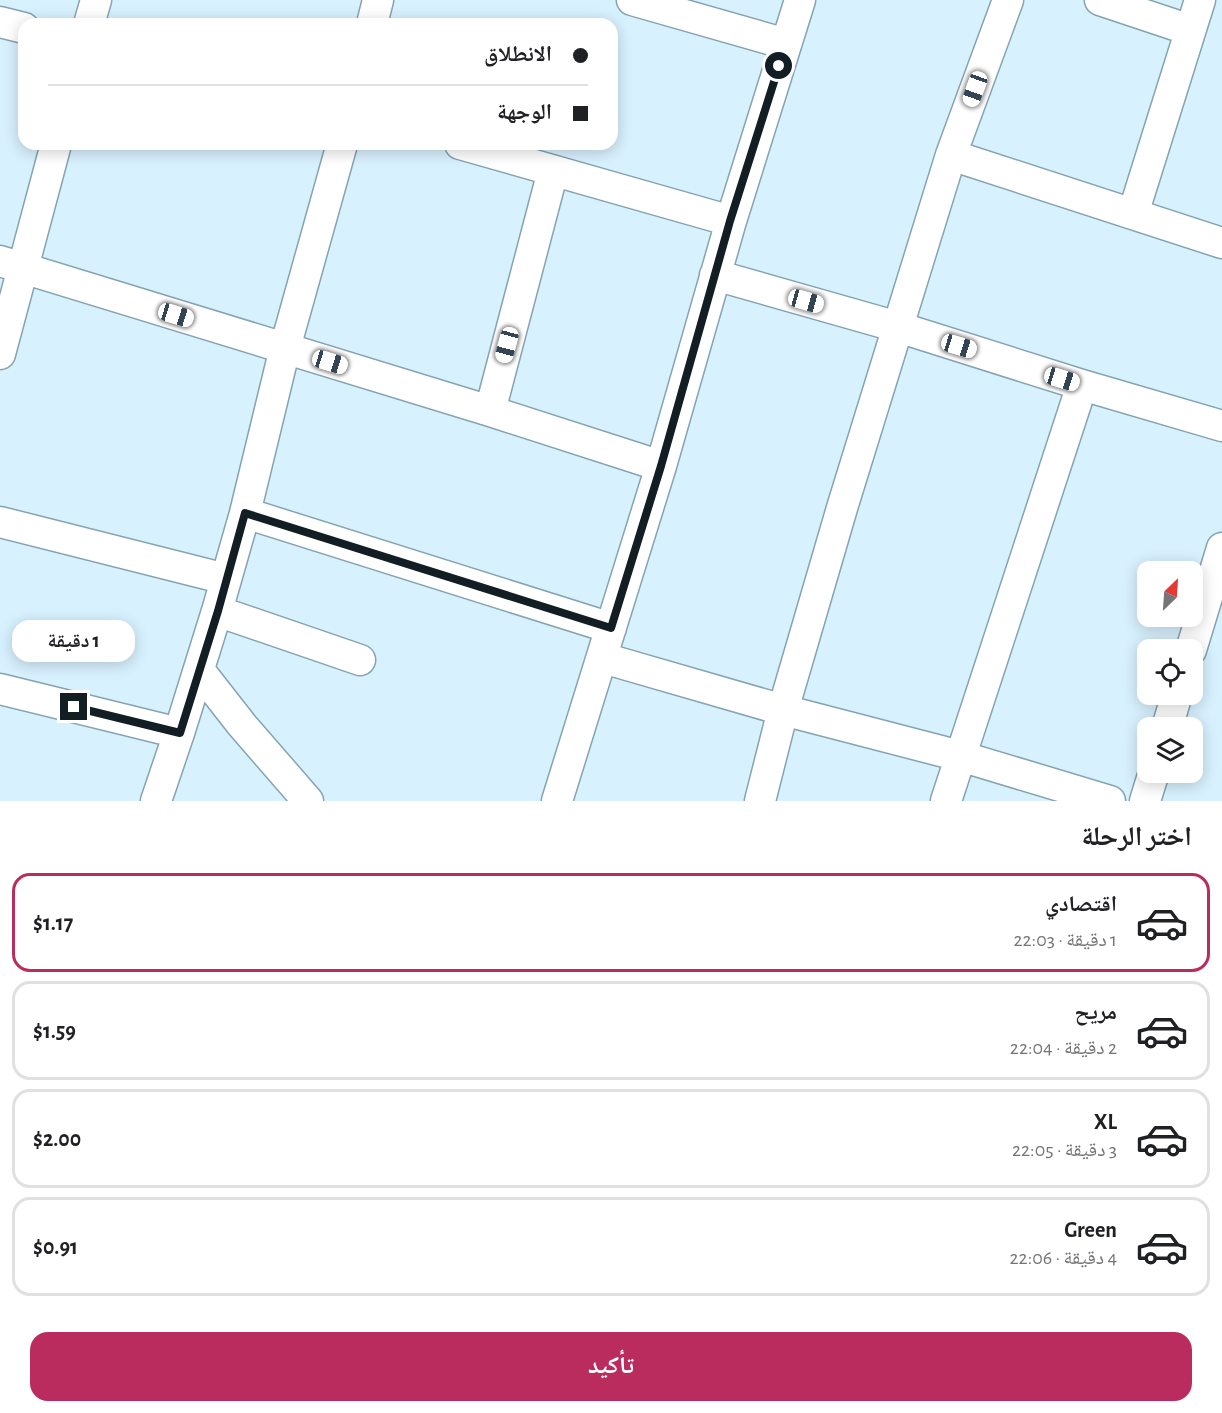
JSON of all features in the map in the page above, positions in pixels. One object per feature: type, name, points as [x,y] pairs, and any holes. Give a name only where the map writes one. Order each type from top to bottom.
[{"type":"street","points":[[91,18],[96,0]]},
{"type":"street","points":[[374,18],[378,0]]},
{"type":"street","points":[[632,0],[786,44]]},
{"type":"street","points":[[557,801],[661,466],[730,221],[800,0]]},
{"type":"street","points":[[760,801],[783,710],[842,508],[951,155],[1008,0]]},
{"type":"street","points":[[1100,0],[1191,30]]},
{"type":"street","points":[[1133,214],[1200,0]]},
{"type":"street","points":[[0,22],[18,26]]},
{"type":"street","points":[[0,354],[11,264],[54,150]]},
{"type":"street","points":[[156,801],[218,611],[245,513],[285,348],[340,150]]},
{"type":"street","points":[[481,150],[730,221]]},
{"type":"street","points":[[951,155],[1222,243]]},
{"type":"street","points":[[490,411],[553,171]]},
{"type":"street","points":[[11,264],[661,466]]},
{"type":"street","points":[[715,275],[898,327],[1222,426]]},
{"type":"street","points":[[946,801],[1083,385]]},
{"type":"street","points":[[245,513],[611,628]]},
{"type":"street","points":[[0,522],[226,579]]},
{"type":"street","points":[[1198,639],[1212,619],[1222,548]]},
{"type":"street","points":[[218,611],[360,660]]},
{"type":"street","points":[[603,658],[783,710],[960,756],[1110,801]]},
{"type":"street","points":[[199,670],[242,725],[308,801]]},
{"type":"street","points":[[0,689],[180,733]]},
{"type":"street","points":[[1145,801],[1151,783]]},
{"type":"route","points":[[74,707],[180,733],[218,611],[245,513],[611,628],[661,466],[730,221],[779,66]]}]
